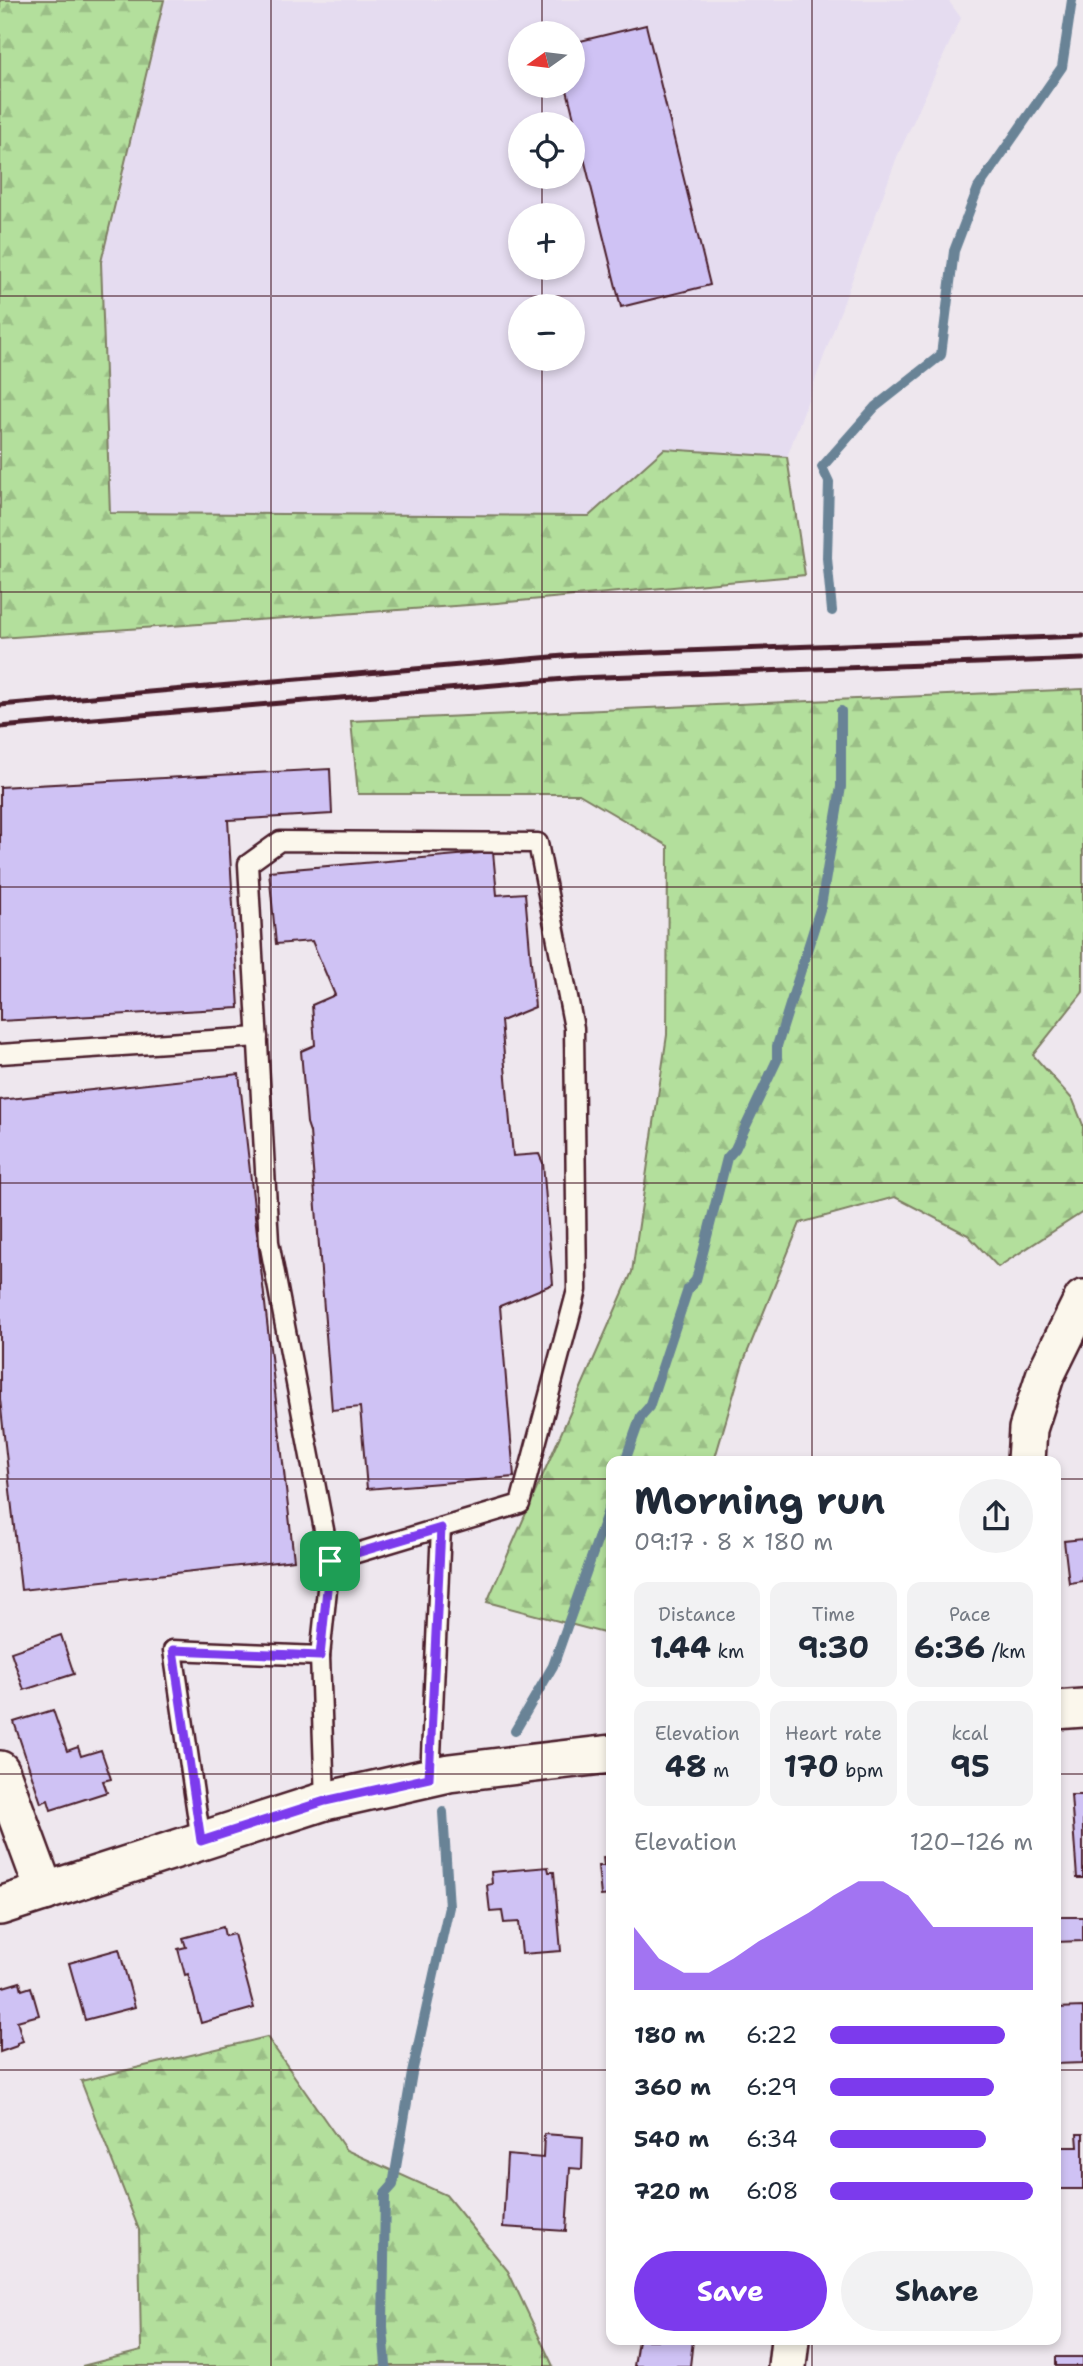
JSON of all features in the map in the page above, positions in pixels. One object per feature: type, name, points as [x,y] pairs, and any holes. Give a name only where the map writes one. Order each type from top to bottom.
[{"type":"street","points":[[1026,1456],[1028,1429],[1045,1376],[1083,1299]]},
{"type":"street","points":[[1061,1710],[1083,1708]]},
{"type":"street","points":[[0,1906],[325,1801],[449,1773],[606,1756]]},
{"type":"street","points":[[0,1770],[45,1892]]},
{"type":"street","points":[[787,2366],[789,2345]]},
{"type":"lane","points":[[325,1801],[320,1656],[330,1561],[269,1242],[248,864],[280,841],[538,843],[574,1028],[577,1290],[520,1504],[330,1561]]},
{"type":"lane","points":[[0,1054],[258,1037]]},
{"type":"lane","points":[[429,1778],[441,1528]]},
{"type":"lane","points":[[201,1841],[173,1650],[320,1656]]},
{"type":"shaded area","points":[[164,0],[948,0],[961,18],[897,157],[787,457],[664,449],[589,516],[110,513],[101,263]]},
{"type":"green space","points":[[0,0],[164,0],[101,262],[110,513],[589,516],[664,449],[787,457],[805,575],[497,603],[0,638]]},
{"type":"green space","points":[[1083,689],[1083,992],[1033,1055],[1073,1100],[1083,1125],[1083,1212],[998,1267],[968,1235],[895,1197],[800,1223],[743,1363],[715,1456],[606,1456],[606,1634],[487,1602],[632,1272],[667,1035],[668,846],[579,794],[358,794],[351,721]]},
{"type":"green space","points":[[267,2037],[346,2150],[446,2195],[508,2271],[553,2366],[82,2366],[141,2351],[139,2230],[81,2081]]},
{"type":"building","points":[[646,25],[710,285],[621,307],[585,162],[585,112],[572,112],[569,98],[585,98],[585,40]]},
{"type":"building","points":[[330,769],[332,814],[228,820],[239,1008],[0,1021],[0,787]]},
{"type":"building","points":[[493,852],[497,895],[525,893],[535,1007],[501,1021],[513,1156],[539,1154],[543,1163],[553,1284],[500,1306],[514,1477],[367,1489],[360,1407],[332,1410],[301,1051],[315,1045],[312,1005],[335,995],[312,941],[276,944],[269,871]]},
{"type":"building","points":[[239,1074],[294,1560],[21,1590],[0,1399],[0,1100]]},
{"type":"building","points":[[1083,1539],[1083,1581],[1069,1583],[1064,1541]]},
{"type":"building","points":[[61,1635],[74,1674],[24,1690],[11,1652]]},
{"type":"building","points":[[53,1710],[67,1751],[78,1747],[81,1756],[101,1750],[111,1779],[103,1781],[107,1792],[51,1810],[48,1800],[41,1803],[14,1722]]},
{"type":"building","points":[[1071,1795],[1083,1795],[1083,1878],[1077,1878]]},
{"type":"building","points":[[603,1857],[606,1857],[606,1896],[601,1896],[598,1866],[604,1866]]},
{"type":"building","points":[[548,1867],[549,1872],[554,1872],[561,1951],[522,1954],[519,1922],[504,1923],[502,1911],[490,1912],[487,1885],[492,1884],[491,1872]]},
{"type":"building","points":[[1061,1917],[1083,1917],[1083,1941],[1061,1942]]},
{"type":"building","points":[[223,1927],[225,1936],[234,1934],[254,2008],[201,2023],[188,1974],[185,1975],[178,1949],[186,1947],[183,1938]]},
{"type":"building","points":[[119,1949],[135,2007],[85,2020],[69,1963]]},
{"type":"building","points":[[20,1982],[22,1990],[31,1987],[39,2015],[17,2021],[23,2041],[0,2052],[0,1988]]},
{"type":"building","points":[[1083,2007],[1083,2063],[1061,2064],[1061,2008]]},
{"type":"building","points":[[544,2134],[583,2137],[582,2169],[570,2168],[566,2231],[503,2227],[507,2155],[543,2158]]},
{"type":"building","points":[[1077,2134],[1083,2134],[1083,2189],[1061,2189],[1061,2147],[1078,2147]]},
{"type":"building","points":[[637,2345],[692,2345],[690,2366],[634,2366]]},
{"type":"building","points":[[1056,2357],[1083,2357],[1083,2366],[1056,2366]]},
{"type":"waterway","points":[[832,611],[827,558],[829,482],[822,467],[875,407],[941,355],[954,251],[978,188],[1062,67],[1072,0]]},
{"type":"waterway","points":[[627,1456],[641,1416],[649,1407],[688,1289],[696,1280],[727,1158],[735,1149],[777,1060],[777,1046],[821,906],[841,787],[841,711]]},
{"type":"waterway","points":[[515,1731],[553,1666],[606,1516]]},
{"type":"waterway","points":[[386,2366],[383,2327],[385,2194],[393,2185],[412,2073],[449,1907],[443,1812]]},
{"type":"railway","points":[[0,705],[575,655],[1083,636]]},
{"type":"railway","points":[[0,727],[577,678],[1083,659]]},
{"type":"route","points":[[441,1528],[429,1778],[325,1801],[201,1841],[173,1650],[320,1656],[330,1561],[441,1528]]}]
